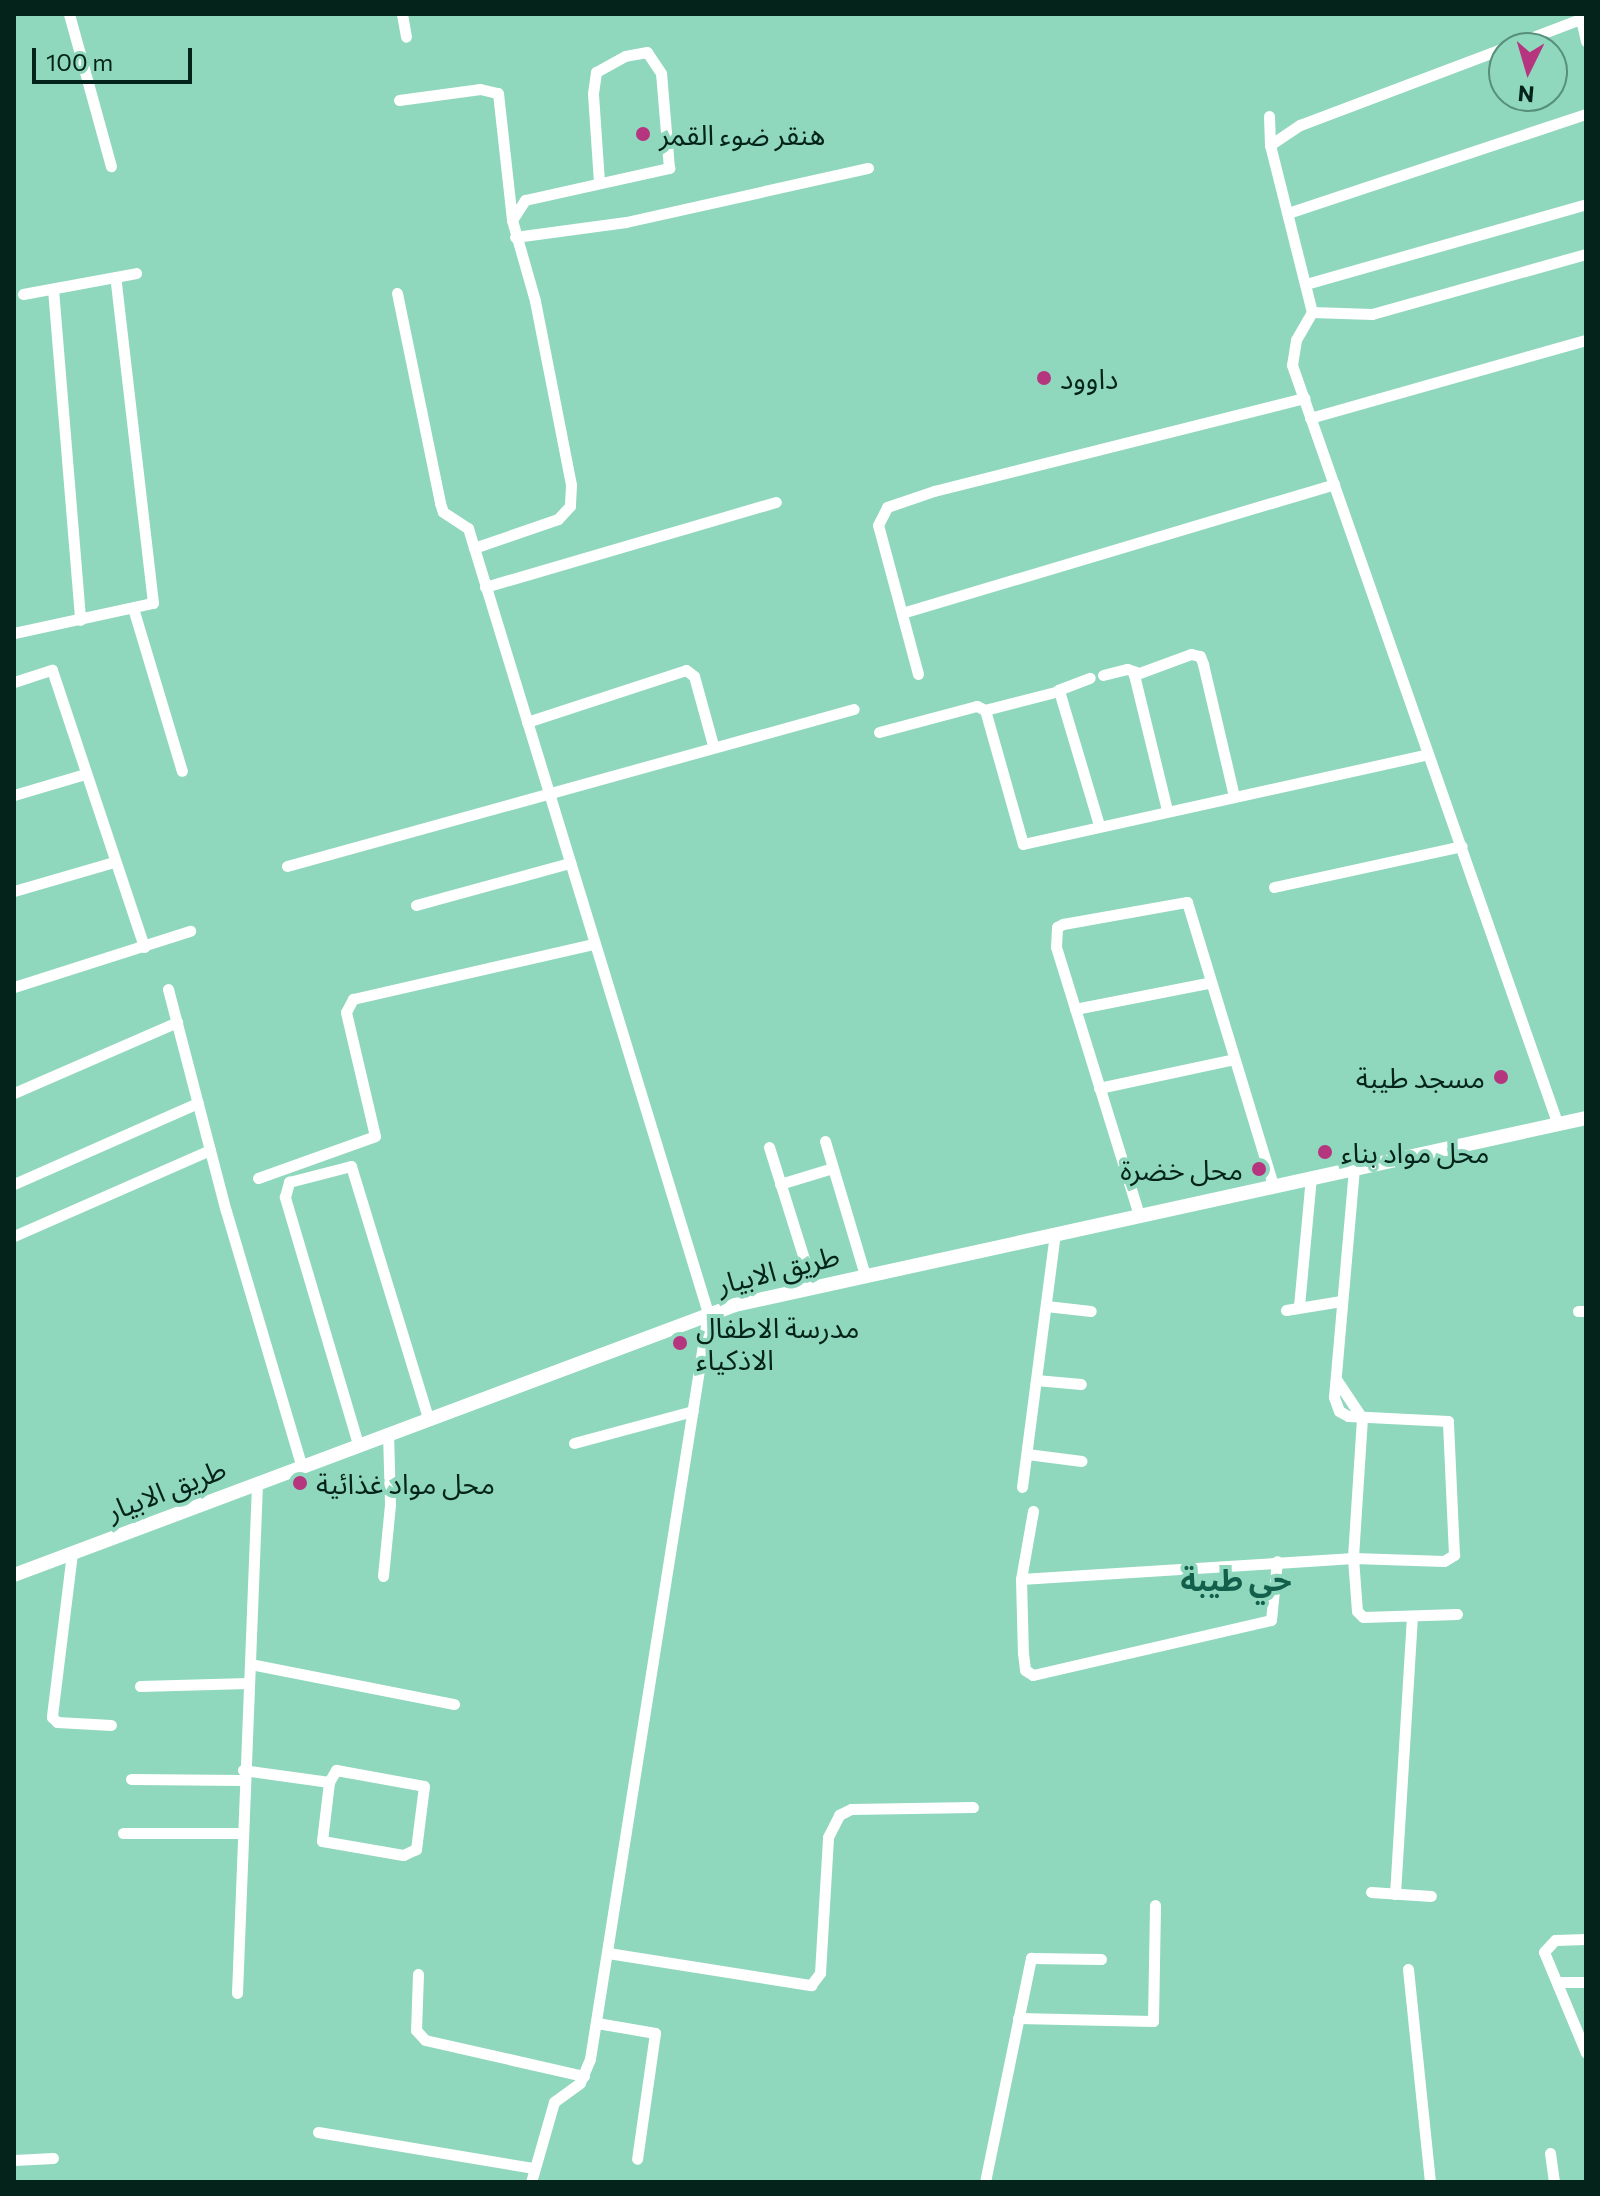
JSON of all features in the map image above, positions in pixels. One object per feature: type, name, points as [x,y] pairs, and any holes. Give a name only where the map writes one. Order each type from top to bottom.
[{"type":"main road","name":"طريق الابيار","points":[[14,1575],[708,1313],[865,1275],[1586,1118]]},
{"type":"street","points":[[69,14],[111,166]]},
{"type":"street","points":[[402,14],[406,37]]},
{"type":"street","points":[[1270,145],[1300,125],[1581,16],[1586,41]]},
{"type":"street","points":[[512,220],[525,200],[599,182],[664,171],[672,163],[661,73],[647,52],[596,72],[593,94],[599,182]]},
{"type":"street","points":[[399,100],[480,89],[498,93],[515,237],[539,322],[571,496],[558,519],[474,548]]},
{"type":"street","points":[[1288,213],[1586,114]]},
{"type":"street","points":[[1269,116],[1270,145],[1312,312],[1292,351],[1304,398],[1558,1125]]},
{"type":"street","points":[[515,237],[626,222],[868,168]]},
{"type":"street","points":[[1306,284],[1586,204]]},
{"type":"street","points":[[1312,312],[1372,314],[1586,254]]},
{"type":"street","points":[[23,294],[136,273]]},
{"type":"street","points":[[14,633],[153,603],[115,277]]},
{"type":"street","points":[[53,289],[80,620]]},
{"type":"street","points":[[397,293],[440,503],[443,512],[468,528],[708,1313],[597,2023],[584,2076],[554,2102],[531,2182]]},
{"type":"street","points":[[1310,418],[1586,340]]},
{"type":"street","points":[[918,674],[878,525],[887,507],[934,491],[1304,398]]},
{"type":"street","points":[[902,613],[1334,484]]},
{"type":"street","points":[[485,587],[776,502]]},
{"type":"street","points":[[133,608],[182,771]]},
{"type":"street","points":[[1103,675],[1127,669],[1136,672],[1191,654],[1200,656],[1234,796]]},
{"type":"street","points":[[14,682],[52,670],[144,947]]},
{"type":"street","points":[[527,722],[686,670],[694,676],[713,745]]},
{"type":"street","points":[[1136,672],[1167,810]]},
{"type":"street","points":[[879,732],[977,706],[985,710],[1090,678]]},
{"type":"street","points":[[1058,690],[1099,825]]},
{"type":"street","points":[[287,866],[713,745],[854,709]]},
{"type":"street","points":[[985,710],[1022,843],[1428,754]]},
{"type":"street","points":[[14,795],[85,774]]},
{"type":"street","points":[[1274,887],[1462,846]]},
{"type":"street","points":[[14,891],[114,862]]},
{"type":"street","points":[[416,905],[570,863]]},
{"type":"street","points":[[1139,1215],[1056,947],[1057,927],[1180,900],[1191,909],[1207,983],[1273,1185]]},
{"type":"street","points":[[14,987],[190,931]]},
{"type":"street","points":[[258,1178],[375,1136],[346,1012],[353,999],[594,944]]},
{"type":"street","points":[[1075,1009],[1207,983]]},
{"type":"street","points":[[168,989],[210,1150],[301,1465]]},
{"type":"street","points":[[14,1093],[177,1022]]},
{"type":"street","points":[[1099,1088],[1234,1059]]},
{"type":"street","points":[[14,1184],[198,1103]]},
{"type":"street","points":[[825,1141],[865,1275]]},
{"type":"street","points":[[769,1147],[813,1287]]},
{"type":"street","points":[[14,1236],[210,1150]]},
{"type":"street","points":[[358,1444],[285,1197],[289,1182],[351,1166],[428,1418]]},
{"type":"street","points":[[780,1184],[833,1168]]},
{"type":"street","points":[[1021,1579],[1277,1561],[1353,1558],[1444,1561],[1454,1555],[1448,1421],[1438,1417],[1362,1418],[1339,1411],[1336,1379],[1354,1168]]},
{"type":"street","points":[[1299,1306],[1311,1177]]},
{"type":"street","points":[[1022,1487],[1055,1233]]},
{"type":"street","points":[[1286,1310],[1341,1301]]},
{"type":"street","points":[[1046,1306],[1091,1311]]},
{"type":"street","points":[[1036,1380],[1081,1384]]},
{"type":"street","points":[[574,1443],[693,1411]]},
{"type":"street","points":[[1362,1418],[1353,1558],[1355,1606],[1363,1617],[1457,1614]]},
{"type":"street","points":[[383,1576],[390,1504],[388,1433]]},
{"type":"street","points":[[1027,1454],[1082,1461]]},
{"type":"street","points":[[237,1993],[245,1860],[241,1833],[257,1483]]},
{"type":"street","points":[[1033,1511],[1021,1579],[1024,1665],[1027,1673],[1036,1675],[1271,1620],[1277,1561]]},
{"type":"street","points":[[72,1553],[52,1717],[111,1725]]},
{"type":"street","points":[[1395,1894],[1412,1617]]},
{"type":"street","points":[[250,1664],[454,1704]]},
{"type":"street","points":[[140,1686],[248,1683]]},
{"type":"street","points":[[344,1770],[424,1786],[416,1849],[403,1855],[325,1843],[321,1837],[329,1782],[331,1774],[344,1770]]},
{"type":"street","points":[[131,1779],[243,1775],[329,1782]]},
{"type":"street","points":[[608,1953],[811,1985],[820,1973],[828,1837],[839,1815],[851,1809],[973,1807]]},
{"type":"street","points":[[123,1833],[241,1833]]},
{"type":"street","points":[[1371,1892],[1431,1896]]},
{"type":"street","points":[[1018,2018],[1153,2021],[1155,1905]]},
{"type":"street","points":[[1586,1939],[1546,1945],[1544,1952],[1586,2053]]},
{"type":"street","points":[[985,2182],[1028,1965],[1035,1954],[1101,1959]]},
{"type":"street","points":[[1408,1969],[1430,2182]]},
{"type":"street","points":[[418,1974],[416,2030],[425,2040],[584,2076]]},
{"type":"street","points":[[1557,1982],[1586,1982]]},
{"type":"street","points":[[597,2023],[655,2033],[637,2159]]},
{"type":"street","points":[[318,2132],[534,2168]]},
{"type":"street","points":[[1550,2153],[1554,2182]]},
{"type":"street","points":[[14,2160],[53,2158]]},
{"type":"place","name":"هنقر ضوء القمر","points":[[643,134]]},
{"type":"place","name":"داوود","points":[[1044,378]]},
{"type":"place","name":"مسجد طيبة","points":[[1501,1077]]},
{"type":"place","name":"محل مواد بناء","points":[[1325,1152]]},
{"type":"place","name":"محل خضرة","points":[[1259,1169]]},
{"type":"place","name":"مدرسة الاطفال الاذكياء","points":[[680,1343]]},
{"type":"place","name":"محل مواد غذائية","points":[[300,1483]]},
{"type":"district","name":"حي طيبة","points":[[1236,1579]]}]
